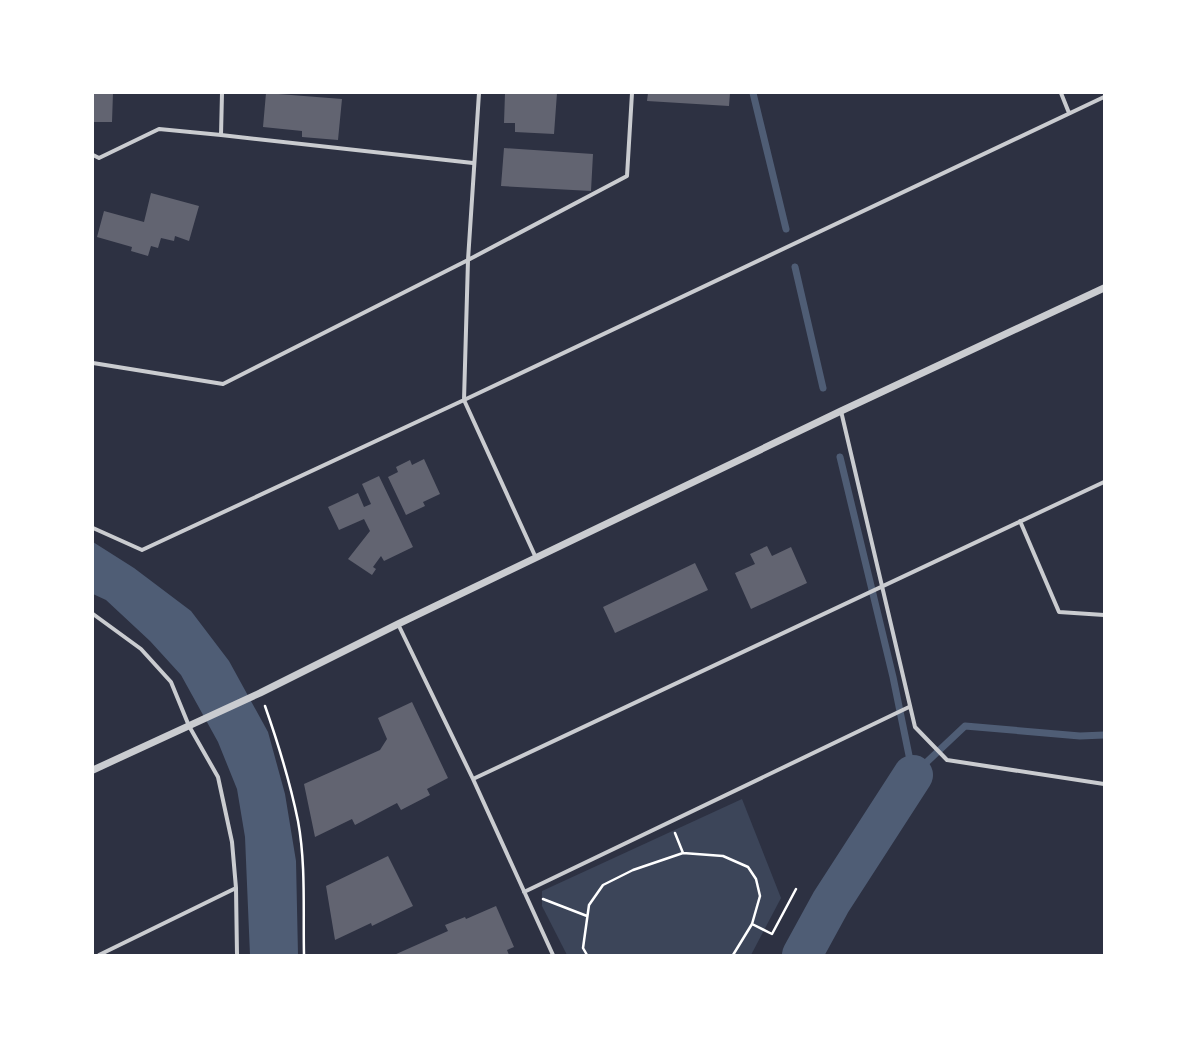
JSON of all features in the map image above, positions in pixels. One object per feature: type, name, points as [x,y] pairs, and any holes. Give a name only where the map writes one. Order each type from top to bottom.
[{"type":"street","points":[[221,135],[222,93]]},
{"type":"street","points":[[479,93],[473,163],[468,260],[464,400],[536,558]]},
{"type":"street","points":[[93,363],[223,384],[468,260],[627,176],[632,93]]},
{"type":"street","points":[[1061,93],[1069,113]]},
{"type":"street","points":[[93,528],[142,550],[464,400],[1104,97]]},
{"type":"street","points":[[93,155],[99,158],[159,129],[473,163]]},
{"type":"street","points":[[93,770],[260,693],[398,624],[1104,288]]},
{"type":"street","points":[[841,412],[883,586],[906,708],[915,727],[947,760],[1104,784]]},
{"type":"street","points":[[472,778],[1104,482]]},
{"type":"street","points":[[1020,521],[1059,612],[1104,615]]},
{"type":"street","points":[[93,614],[141,649],[171,682],[189,726],[218,777],[232,842],[236,888],[237,955]]},
{"type":"street","points":[[398,624],[472,778],[553,955]]},
{"type":"street","points":[[524,892],[906,708]]},
{"type":"street","points":[[99,955],[236,888]]},
{"type":"path","points":[[260,693],[275,734],[298,821],[301,860],[304,955]]},
{"type":"path","points":[[670,822],[683,853]]},
{"type":"path","points":[[587,955],[583,948],[588,905],[602,885],[633,870],[683,853],[723,856],[748,867],[756,879],[760,896],[752,924],[733,955]]},
{"type":"path","points":[[752,924],[772,934],[796,889]]},
{"type":"path","points":[[524,892],[587,916]]},
{"type":"shaded area","points":[[93,542],[134,568],[191,611],[229,661],[268,732],[285,794],[296,861],[298,955],[250,955],[245,837],[237,789],[218,742],[181,675],[150,641],[106,600],[93,594]]},
{"type":"shaded area","points":[[742,799],[781,898],[751,955],[567,955],[542,906],[542,891]]},
{"type":"building","points":[[93,93],[113,93],[112,122],[93,122]]},
{"type":"building","points":[[266,93],[342,99],[338,140],[302,137],[302,131],[263,127]]},
{"type":"building","points":[[505,93],[557,93],[554,134],[515,132],[515,123],[504,123]]},
{"type":"building","points":[[648,93],[730,93],[729,106],[647,101]]},
{"type":"building","points":[[504,148],[593,154],[591,191],[501,186]]},
{"type":"building","points":[[151,193],[199,206],[189,241],[175,236],[174,241],[161,238],[158,248],[151,246],[148,256],[131,251],[132,247],[97,237],[104,211],[144,222]]},
{"type":"building","points":[[424,459],[440,494],[423,502],[425,506],[406,515],[388,477],[398,472],[396,467],[410,460],[412,465]]},
{"type":"building","points":[[379,476],[413,547],[384,561],[381,556],[373,567],[376,569],[372,575],[348,559],[370,531],[364,519],[339,530],[328,507],[358,493],[364,507],[371,504],[362,484]]},
{"type":"building","points":[[767,546],[772,556],[791,547],[807,583],[751,609],[735,573],[755,564],[750,554]]},
{"type":"building","points":[[695,563],[708,590],[615,633],[603,607]]},
{"type":"building","points":[[412,702],[448,778],[427,789],[430,795],[401,810],[397,803],[355,825],[352,819],[315,837],[304,784],[380,750],[387,739],[378,718]]},
{"type":"building","points":[[388,856],[413,906],[372,926],[371,923],[335,940],[326,886]]},
{"type":"building","points":[[496,906],[514,947],[507,950],[509,955],[394,955],[448,931],[445,925],[465,917],[466,919]]},
{"type":"waterway","points":[[753,93],[786,229]]},
{"type":"waterway","points":[[795,267],[823,388]]},
{"type":"waterway","points":[[840,457],[893,677],[913,775]]},
{"type":"waterway","points":[[913,775],[965,726],[1080,736],[1104,735]]},
{"type":"waterway","points":[[802,955],[831,902],[913,775]]}]
